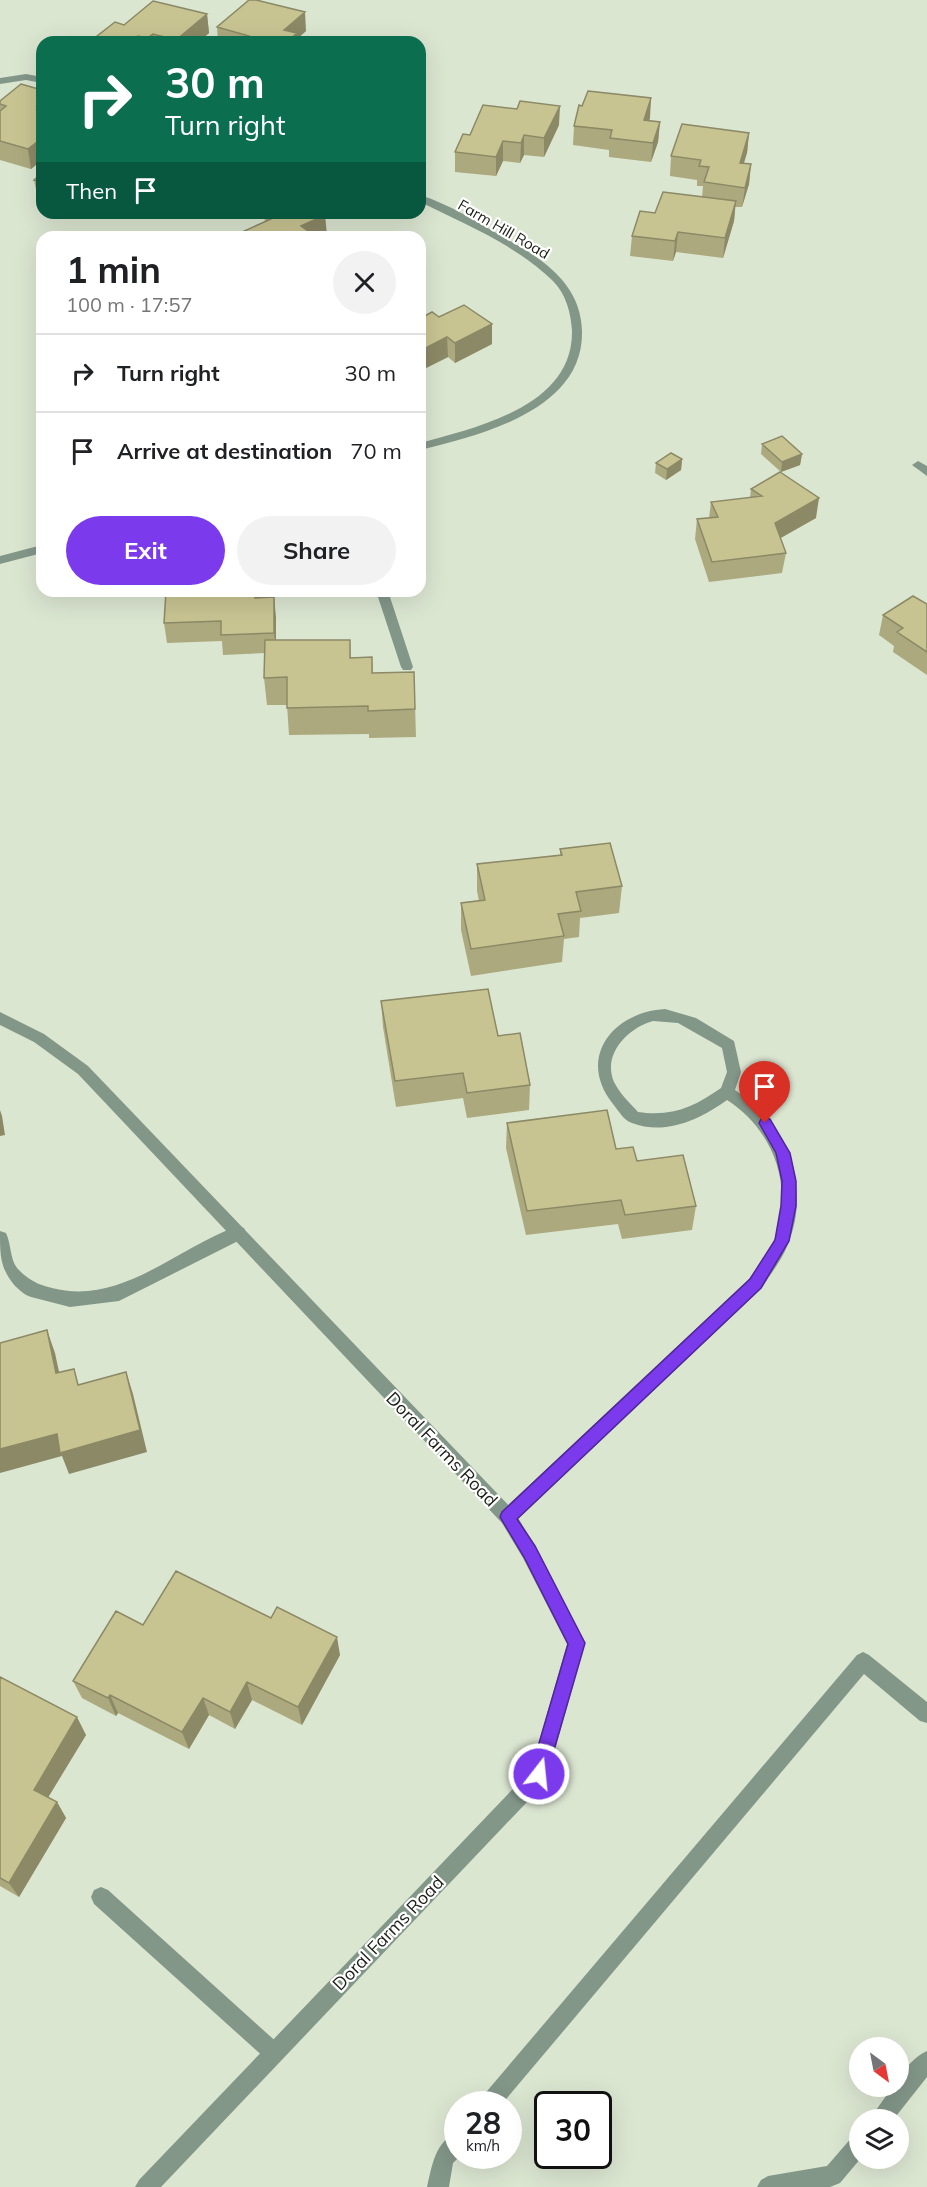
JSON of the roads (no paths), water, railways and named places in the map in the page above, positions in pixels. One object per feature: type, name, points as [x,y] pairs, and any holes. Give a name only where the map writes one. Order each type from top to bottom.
[{"type":"street","points":[[0,81],[26,77],[36,79]]},
{"type":"street","name":"Farm Hill Road","points":[[426,201],[522,253],[558,280],[571,298],[577,343],[572,365],[550,393],[517,414],[492,425],[426,445]]},
{"type":"street","points":[[0,560],[36,551]]},
{"type":"street","points":[[384,597],[407,667]]},
{"type":"street","points":[[665,1015],[694,1024],[729,1045],[734,1072],[727,1092],[705,1108],[678,1120],[652,1122],[634,1118],[605,1078],[604,1064],[608,1046],[621,1030],[637,1020],[665,1015]]},
{"type":"street","name":"Doral Farms Road","points":[[0,1018],[39,1038],[82,1070],[508,1517],[529,1552],[576,1643],[539,1774],[146,2187]]},
{"type":"street","points":[[508,1517],[756,1283],[782,1241],[789,1206],[789,1181],[783,1153],[765,1123],[746,1103],[727,1092]]},
{"type":"street","points":[[0,1238],[9,1270],[31,1290],[70,1300],[119,1294],[238,1233]]},
{"type":"street","points":[[500,2091],[863,1662],[927,1714]]},
{"type":"street","points":[[101,1897],[274,2053]]},
{"type":"street","points":[[888,2109],[927,2061]]},
{"type":"street","points":[[768,2187],[833,2176],[849,2156]]},
{"type":"street","points":[[438,2187],[444,2158]]}]
